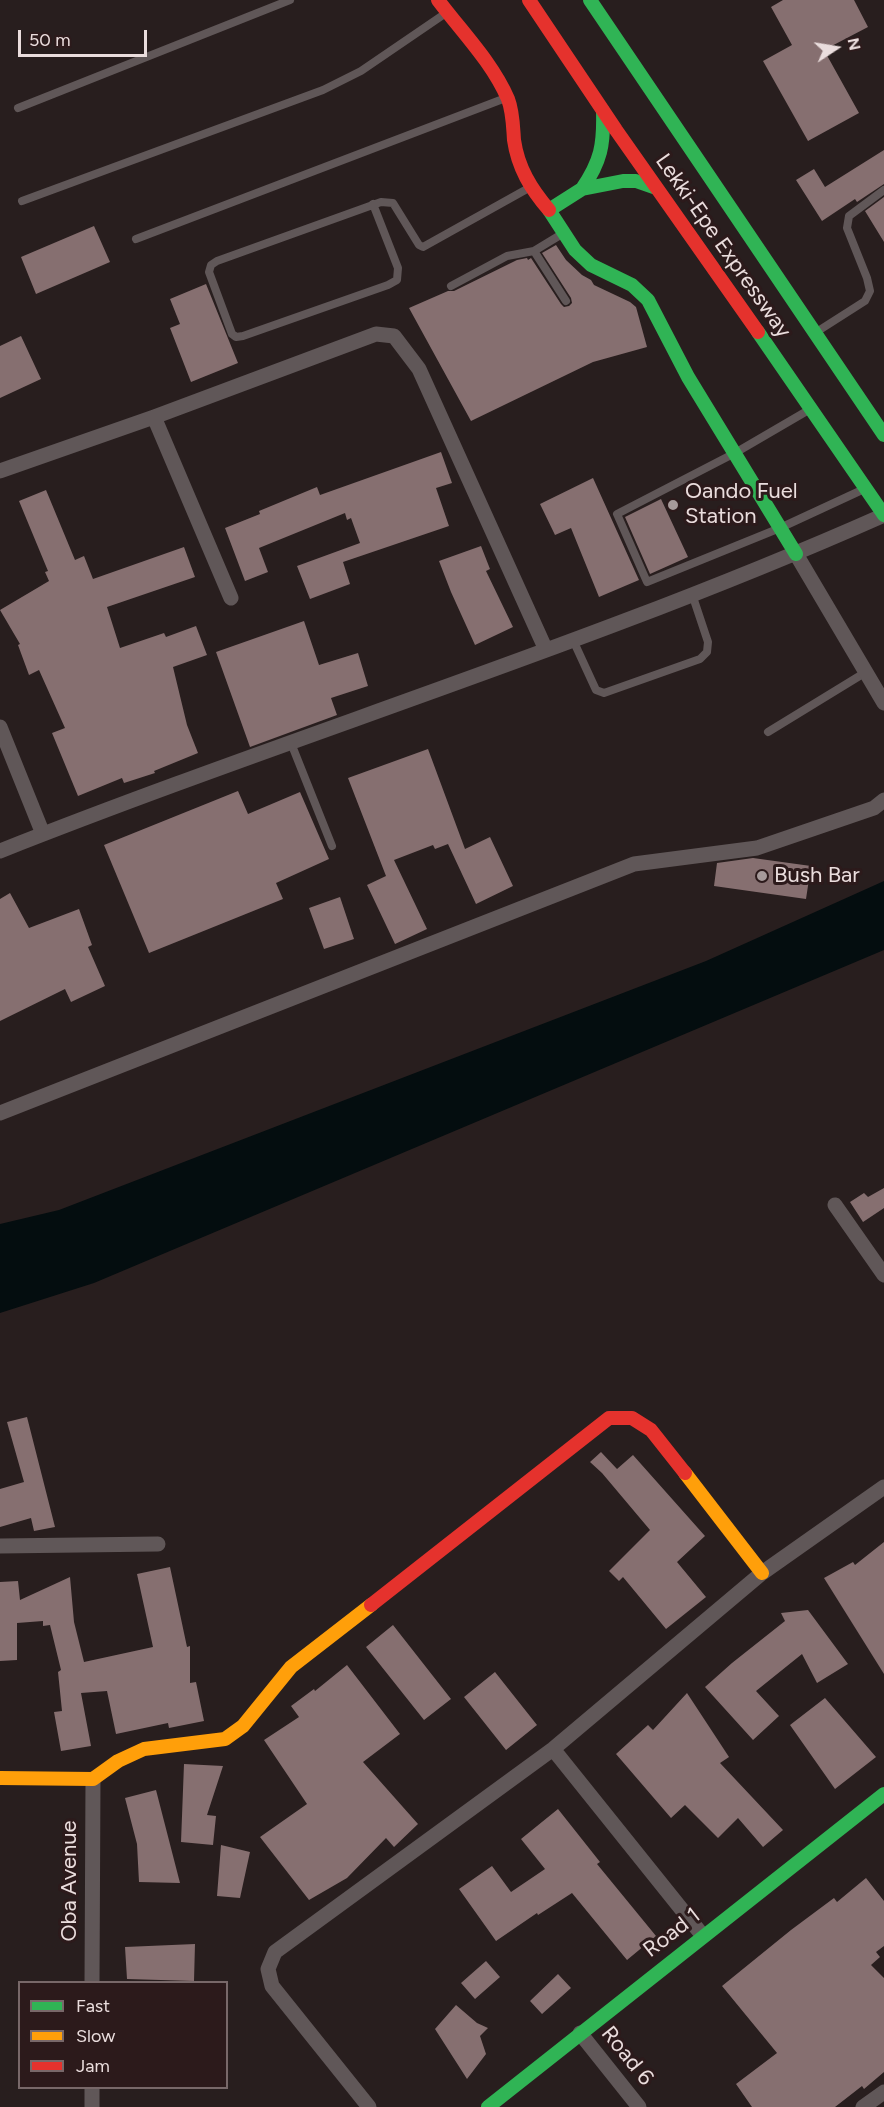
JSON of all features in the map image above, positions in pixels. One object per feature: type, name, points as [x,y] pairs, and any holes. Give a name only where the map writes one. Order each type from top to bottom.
[{"type":"main road","points":[[438,0],[487,63],[507,98],[511,108],[514,141],[521,174],[529,188],[549,210],[575,250],[591,265],[632,285],[648,300],[688,376],[796,554]]},
{"type":"main road","name":"Lekki-Epe Expressway","points":[[529,0],[656,188],[812,408],[884,515]]},
{"type":"main road","name":"Lekki-Epe Expressway","points":[[590,0],[884,435]]},
{"type":"main road","points":[[582,189],[596,169],[604,149],[603,111]]},
{"type":"main road","points":[[549,210],[582,189],[623,181],[636,181],[656,188]]},
{"type":"main road","points":[[0,1779],[93,1779],[118,1761],[144,1749],[225,1739],[243,1726],[291,1667],[609,1418],[632,1418],[651,1430],[762,1573]]},
{"type":"main road","name":"Road 1","points":[[488,2107],[884,1794]]},
{"type":"street","points":[[600,15],[609,0]]},
{"type":"street","points":[[0,471],[154,417],[376,334],[393,336],[419,369],[546,650]]},
{"type":"street","points":[[154,417],[231,598]]},
{"type":"street","points":[[0,851],[573,640],[796,554],[884,515]]},
{"type":"street","points":[[796,554],[884,703]]},
{"type":"street","points":[[0,727],[43,834]]},
{"type":"street","points":[[0,1113],[634,864],[757,848],[874,808],[884,800]]},
{"type":"street","points":[[835,1205],[884,1275]]},
{"type":"street","points":[[369,2107],[272,1986],[268,1970],[275,1952],[553,1749],[762,1573],[884,1487]]},
{"type":"street","points":[[0,1546],[158,1544]]},
{"type":"street","points":[[553,1749],[703,1936]]},
{"type":"street","name":"Oba Avenue","points":[[92,1981],[93,1779]]},
{"type":"street","name":"Road 6","points":[[580,2033],[639,2107]]},
{"type":"street","points":[[92,2089],[92,2107]]},
{"type":"street","points":[[863,2107],[884,2092]]},
{"type":"lane","points":[[18,108],[290,0]]},
{"type":"lane","points":[[22,201],[324,90],[361,71],[447,12]]},
{"type":"lane","points":[[136,238],[507,98]]},
{"type":"lane","points":[[373,204],[398,268],[397,280],[243,336],[236,337],[231,334],[209,272],[211,265],[373,204],[381,202],[393,203],[419,245],[423,247],[529,188]]},
{"type":"lane","points":[[814,333],[865,301],[870,291],[848,228],[849,216],[884,190]]},
{"type":"lane","points":[[451,285],[507,256],[534,251],[563,233]]},
{"type":"lane","points":[[534,251],[566,301]]},
{"type":"lane","points":[[812,408],[735,453],[617,514],[647,582],[780,528],[866,488]]},
{"type":"lane","points":[[573,640],[596,690],[604,693],[700,659],[707,652],[708,642],[692,594]]},
{"type":"lane","points":[[768,732],[866,672]]},
{"type":"lane","points":[[291,743],[332,846]]},
{"type":"shaded area","points":[[884,881],[884,950],[94,1283],[0,1313],[0,1224],[59,1210],[706,961]]},
{"type":"building","points":[[783,0],[854,0],[868,27],[824,50],[859,113],[808,141],[763,61],[792,45],[771,7]]},
{"type":"building","points":[[884,150],[884,184],[857,202],[855,199],[822,221],[796,180],[814,169],[825,187]]},
{"type":"building","points":[[884,197],[884,242],[865,211]]},
{"type":"building","points":[[94,226],[110,262],[36,294],[21,257]]},
{"type":"building","points":[[556,245],[566,260],[594,285],[636,307],[647,347],[593,362],[471,421],[409,308],[448,291],[454,291],[517,260],[527,258],[528,260],[531,258],[561,304],[564,307],[569,306],[572,303],[571,298],[542,253]]},
{"type":"building","points":[[206,284],[238,363],[191,382],[170,328],[180,324],[170,299]]},
{"type":"building","points":[[21,336],[41,379],[0,398],[0,346]]},
{"type":"building","points":[[441,452],[452,483],[436,488],[449,526],[343,562],[350,584],[310,599],[297,566],[360,543],[351,518],[347,520],[345,513],[259,548],[268,572],[245,581],[225,528],[317,487],[320,495]]},
{"type":"building","points":[[593,478],[639,580],[599,597],[571,528],[555,535],[540,504]]},
{"type":"building","points":[[46,490],[75,560],[84,556],[93,579],[184,547],[195,577],[107,607],[120,648],[164,633],[166,637],[196,626],[207,655],[173,667],[187,725],[198,753],[154,771],[155,773],[124,783],[122,778],[78,796],[52,733],[65,728],[39,670],[29,675],[18,645],[20,644],[0,610],[49,581],[45,572],[48,571],[19,501]]},
{"type":"building","points":[[661,499],[688,557],[650,574],[625,517]]},
{"type":"building","points":[[481,546],[490,569],[486,571],[513,627],[475,645],[439,561]]},
{"type":"building","points":[[304,621],[319,665],[358,653],[368,686],[331,698],[337,715],[250,747],[216,652]]},
{"type":"building","points":[[428,749],[465,849],[490,837],[513,886],[476,904],[448,844],[435,849],[433,845],[394,860],[427,929],[395,944],[367,885],[386,876],[348,778]]},
{"type":"building","points":[[238,791],[248,814],[300,792],[329,859],[276,883],[283,899],[149,953],[104,845]]},
{"type":"building","name":"Bush Bar","points":[[753,858],[811,866],[806,899],[714,886],[717,863]]},
{"type":"building","points":[[10,893],[29,928],[79,909],[92,945],[88,947],[105,986],[71,1002],[65,989],[0,1021],[0,899]]},
{"type":"building","points":[[340,897],[354,939],[324,949],[309,908]]},
{"type":"building","points":[[884,1188],[884,1208],[863,1222],[850,1202],[864,1193],[868,1197]]},
{"type":"building","points":[[27,1417],[55,1527],[34,1531],[31,1518],[0,1527],[0,1489],[24,1482],[7,1422]]},
{"type":"building","points":[[601,1452],[617,1469],[633,1455],[705,1536],[677,1562],[706,1597],[666,1629],[623,1577],[619,1581],[609,1571],[650,1530],[590,1462]]},
{"type":"building","points":[[884,1542],[884,1674],[824,1578],[853,1562],[855,1565]]},
{"type":"building","points":[[170,1567],[187,1647],[190,1646],[190,1683],[196,1682],[204,1721],[169,1728],[168,1723],[116,1734],[107,1691],[81,1693],[91,1746],[61,1751],[54,1712],[62,1711],[58,1672],[61,1670],[50,1625],[43,1626],[43,1621],[17,1623],[17,1660],[0,1661],[0,1582],[18,1581],[20,1600],[70,1577],[74,1622],[84,1662],[153,1647],[137,1574]]},
{"type":"building","points":[[808,1610],[848,1664],[817,1683],[802,1654],[756,1691],[779,1716],[753,1740],[705,1687],[785,1621],[781,1613]]},
{"type":"building","points":[[393,1625],[451,1699],[424,1720],[366,1647]]},
{"type":"building","points":[[347,1665],[400,1734],[363,1762],[418,1824],[394,1847],[386,1838],[347,1878],[309,1900],[260,1837],[307,1804],[264,1740],[299,1717],[291,1706],[314,1689],[315,1691]]},
{"type":"building","points":[[495,1672],[537,1725],[506,1750],[464,1697]]},
{"type":"building","points":[[687,1693],[729,1757],[720,1763],[783,1830],[763,1847],[738,1818],[718,1838],[685,1805],[671,1818],[616,1754],[648,1725],[653,1730]]},
{"type":"building","points":[[825,1698],[876,1757],[835,1789],[790,1725]]},
{"type":"building","points":[[184,1764],[223,1766],[207,1815],[216,1816],[213,1845],[181,1842]]},
{"type":"building","points":[[156,1790],[180,1883],[139,1882],[137,1844],[125,1798]]},
{"type":"building","points":[[558,1809],[600,1862],[597,1864],[656,1936],[627,1960],[572,1893],[496,1941],[459,1889],[492,1866],[511,1892],[545,1869],[521,1839]]},
{"type":"building","points":[[221,1845],[250,1852],[240,1898],[217,1896]]},
{"type":"building","points":[[866,1878],[884,1901],[884,1946],[876,1952],[880,1957],[871,1965],[884,1978],[884,2072],[864,2089],[862,2086],[835,2107],[752,2107],[736,2084],[777,2053],[722,1986],[791,1930],[834,1898],[837,1902]]},
{"type":"building","points":[[195,1944],[194,1981],[127,1979],[125,1947]]},
{"type":"building","points":[[486,1961],[500,1977],[475,1999],[461,1983]]},
{"type":"building","points":[[558,1974],[571,1988],[542,2014],[530,2001]]},
{"type":"building","points":[[456,2005],[477,2023],[488,2028],[480,2036],[486,2054],[467,2079],[435,2029]]},
{"type":"traffic: fast","points":[[590,0],[884,435]]},
{"type":"traffic: fast","points":[[582,189],[600,152],[603,111]]},
{"type":"traffic: fast","points":[[549,210],[582,189],[623,181],[636,181],[656,188]]},
{"type":"traffic: fast","points":[[549,210],[575,250],[591,265],[632,285],[648,300],[688,377],[796,554]]},
{"type":"traffic: fast","points":[[758,332],[884,515]]},
{"type":"traffic: fast","points":[[488,2107],[884,1794]]},
{"type":"traffic: slow","points":[[685,1473],[762,1573]]},
{"type":"traffic: slow","points":[[0,1778],[93,1779],[118,1761],[144,1749],[225,1739],[243,1726],[291,1667],[371,1605]]},
{"type":"traffic: jam","points":[[438,0],[494,72],[501,85],[511,109],[514,140],[522,169],[536,194],[549,210]]},
{"type":"traffic: jam","points":[[529,0],[616,130],[758,332]]},
{"type":"traffic: jam","points":[[371,1605],[609,1418],[632,1418],[651,1430],[685,1473]]},
{"type":"place","name":"Oando Fuel Station","points":[[673,505]]},
{"type":"place","name":"Bush Bar","points":[[762,876]]}]
